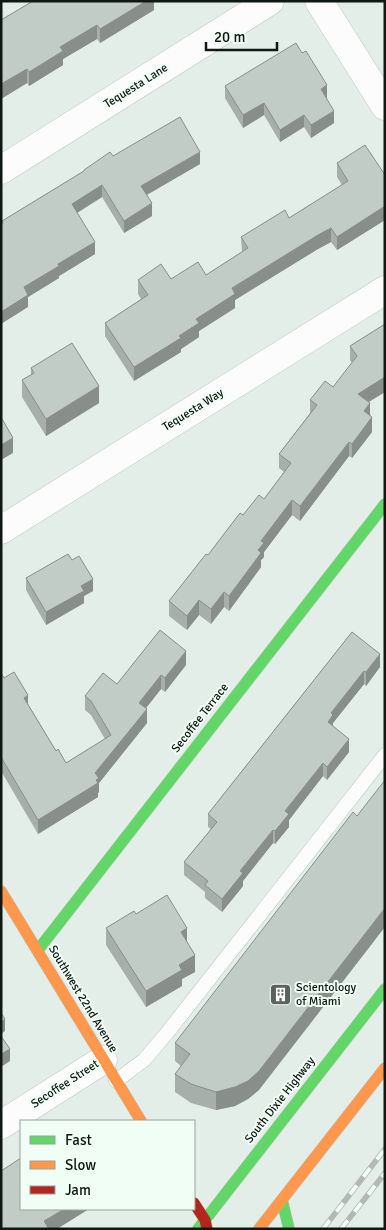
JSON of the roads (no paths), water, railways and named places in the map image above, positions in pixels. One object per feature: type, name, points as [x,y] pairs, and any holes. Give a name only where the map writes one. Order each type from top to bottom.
[{"type":"main road","name":"Secoffee Terrace","points":[[38,950],[385,504]]},
{"type":"main road","name":"Southwest 22nd Avenue","points":[[1,891],[140,1120]]},
{"type":"main road","name":"South Dixie Highway","points":[[203,1226],[385,989]]},
{"type":"main road","points":[[259,1229],[385,1068]]},
{"type":"main road","points":[[282,1200],[289,1229]]},
{"type":"main road","points":[[195,1206],[203,1226],[218,1229]]},
{"type":"street","name":"Tequesta Lane","points":[[1,170],[270,1]]},
{"type":"street","points":[[320,1],[385,106]]},
{"type":"street","name":"Tequesta Way","points":[[1,530],[385,290]]},
{"type":"street","name":"Secoffee Street","points":[[1,1126],[110,1070]]},
{"type":"lane","points":[[110,1070],[144,1060],[385,755]]},
{"type":"railway","points":[[323,1229],[385,1149]]},
{"type":"railway","points":[[341,1229],[385,1173]]},
{"type":"place","name":"Scientology of Miami","points":[[280,994]]}]
